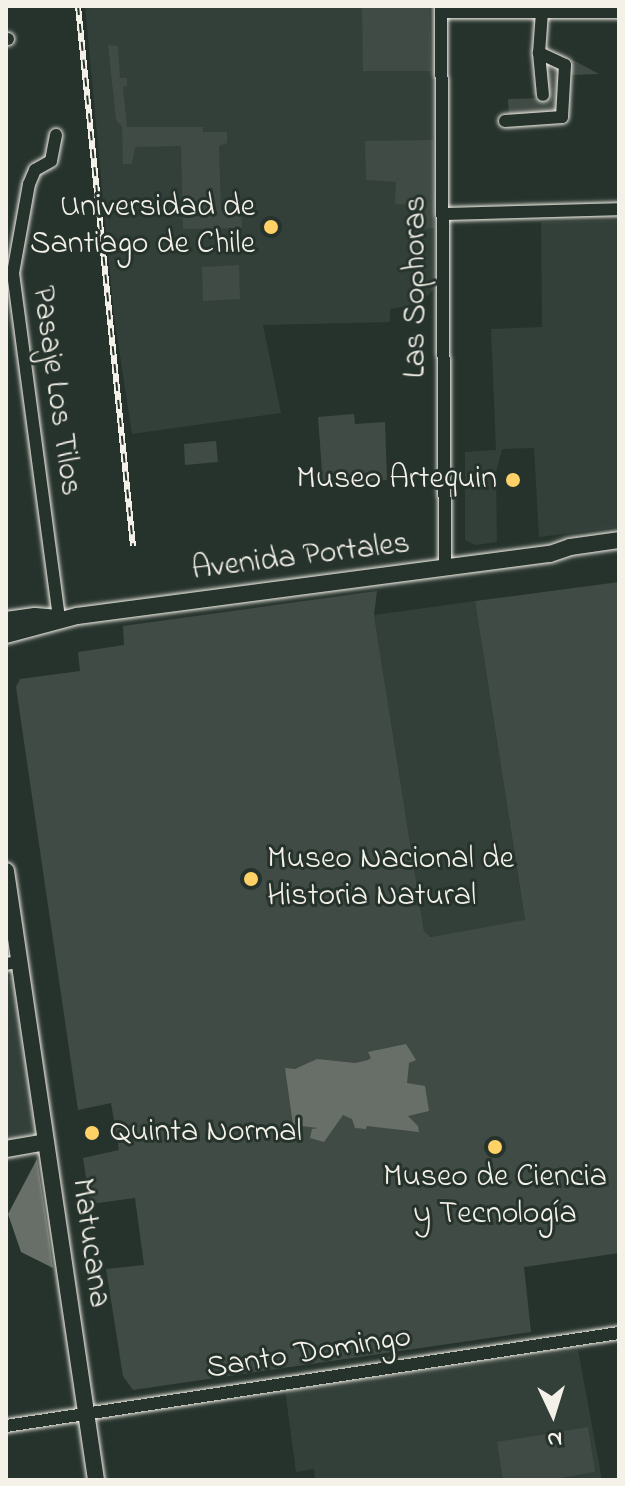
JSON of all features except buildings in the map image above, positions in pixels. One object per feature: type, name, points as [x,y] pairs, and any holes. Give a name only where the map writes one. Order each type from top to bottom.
[{"type":"main road","name":"Avenida Portales","points":[[6,620],[35,616],[59,619],[550,554],[570,547],[619,540]]},
{"type":"main road","name":"Avenida Portales","points":[[550,554],[571,556],[619,550]]},
{"type":"main road","name":"Avenida Portales","points":[[6,635],[39,628],[59,619]]},
{"type":"main road","name":"Matucana","points":[[6,871],[12,963],[45,1142],[96,1480]]},
{"type":"main road","points":[[6,1149],[45,1142]]},
{"type":"street","points":[[441,9],[619,12]]},
{"type":"street","name":"Las Sophoras","points":[[441,9],[445,568]]},
{"type":"street","points":[[543,95],[539,53],[551,10]]},
{"type":"street","points":[[505,121],[562,117],[565,65],[539,53]]},
{"type":"street","name":"Pasaje Los Tilos","points":[[56,135],[51,161],[35,170],[29,184],[13,273],[59,619]]},
{"type":"street","points":[[443,214],[619,209]]},
{"type":"street","name":"Santo Domingo","points":[[6,1426],[619,1333]]},
{"type":"shaded area","name":"Universidad de Santiago de Chile","points":[[85,6],[433,6],[433,290],[422,303],[390,309],[390,322],[263,325],[281,413],[132,434],[114,316]]},
{"type":"shaded area","points":[[362,6],[429,6],[431,71],[363,71]]},
{"type":"shaded area","points":[[108,45],[118,46],[120,78],[127,78],[127,86],[123,87],[127,127],[203,127],[203,132],[227,132],[227,143],[219,146],[221,211],[241,211],[242,228],[183,229],[181,146],[135,147],[132,164],[123,164],[122,127],[116,120]]},
{"type":"shaded area","points":[[571,59],[599,74],[566,75],[566,116],[509,117],[508,99],[547,98],[546,60],[569,65]]},
{"type":"shaded area","points":[[433,140],[434,228],[417,229],[414,205],[395,204],[396,182],[366,180],[365,141]]},
{"type":"shaded area","points":[[619,220],[619,527],[539,537],[534,448],[502,449],[496,472],[497,542],[475,545],[465,540],[465,452],[496,450],[491,329],[542,327],[541,222]]},
{"type":"shaded area","points":[[239,265],[240,299],[203,301],[202,267]]},
{"type":"shaded area","points":[[354,414],[355,424],[385,422],[387,480],[323,485],[318,417]]},
{"type":"shaded area","points":[[216,441],[218,462],[185,465],[184,444]]},
{"type":"shaded area","points":[[619,582],[619,1253],[524,1267],[531,1332],[133,1390],[123,1376],[106,1269],[144,1265],[135,1198],[90,1204],[83,1158],[119,1150],[111,1103],[78,1110],[16,687],[20,679],[80,671],[78,652],[124,645],[123,626],[377,591],[374,615],[424,931],[430,937],[525,920],[475,601]]},
{"type":"shaded area","points":[[475,601],[525,921],[429,937],[424,931],[374,615]]},
{"type":"shaded area","points":[[6,975],[12,978],[35,1130],[31,1135],[6,1140]]},
{"type":"shaded area","points":[[406,1044],[416,1060],[409,1063],[407,1083],[425,1086],[429,1111],[408,1116],[418,1126],[419,1132],[367,1126],[366,1129],[355,1128],[352,1119],[343,1115],[324,1142],[310,1138],[312,1129],[318,1128],[293,1125],[285,1068],[295,1069],[317,1059],[355,1063],[371,1058],[368,1052]]},
{"type":"shaded area","points":[[37,1159],[53,1268],[21,1252],[8,1214]]},
{"type":"shaded area","points":[[578,1350],[602,1480],[315,1480],[314,1469],[296,1472],[285,1390]]},
{"type":"shaded area","points":[[588,1427],[595,1472],[549,1480],[503,1480],[497,1442]]},
{"type":"railway","points":[[78,6],[133,546]]},
{"type":"place","name":"Universidad de Santiago de Chile","points":[[271,227]]},
{"type":"place","name":"Museo Artequin","points":[[513,480]]},
{"type":"place","name":"Museo Nacional de Historia Natural","points":[[251,879]]},
{"type":"place","name":"Quinta Normal","points":[[92,1133]]},
{"type":"place","name":"Museo de Ciencia y Tecnología","points":[[495,1147]]}]
